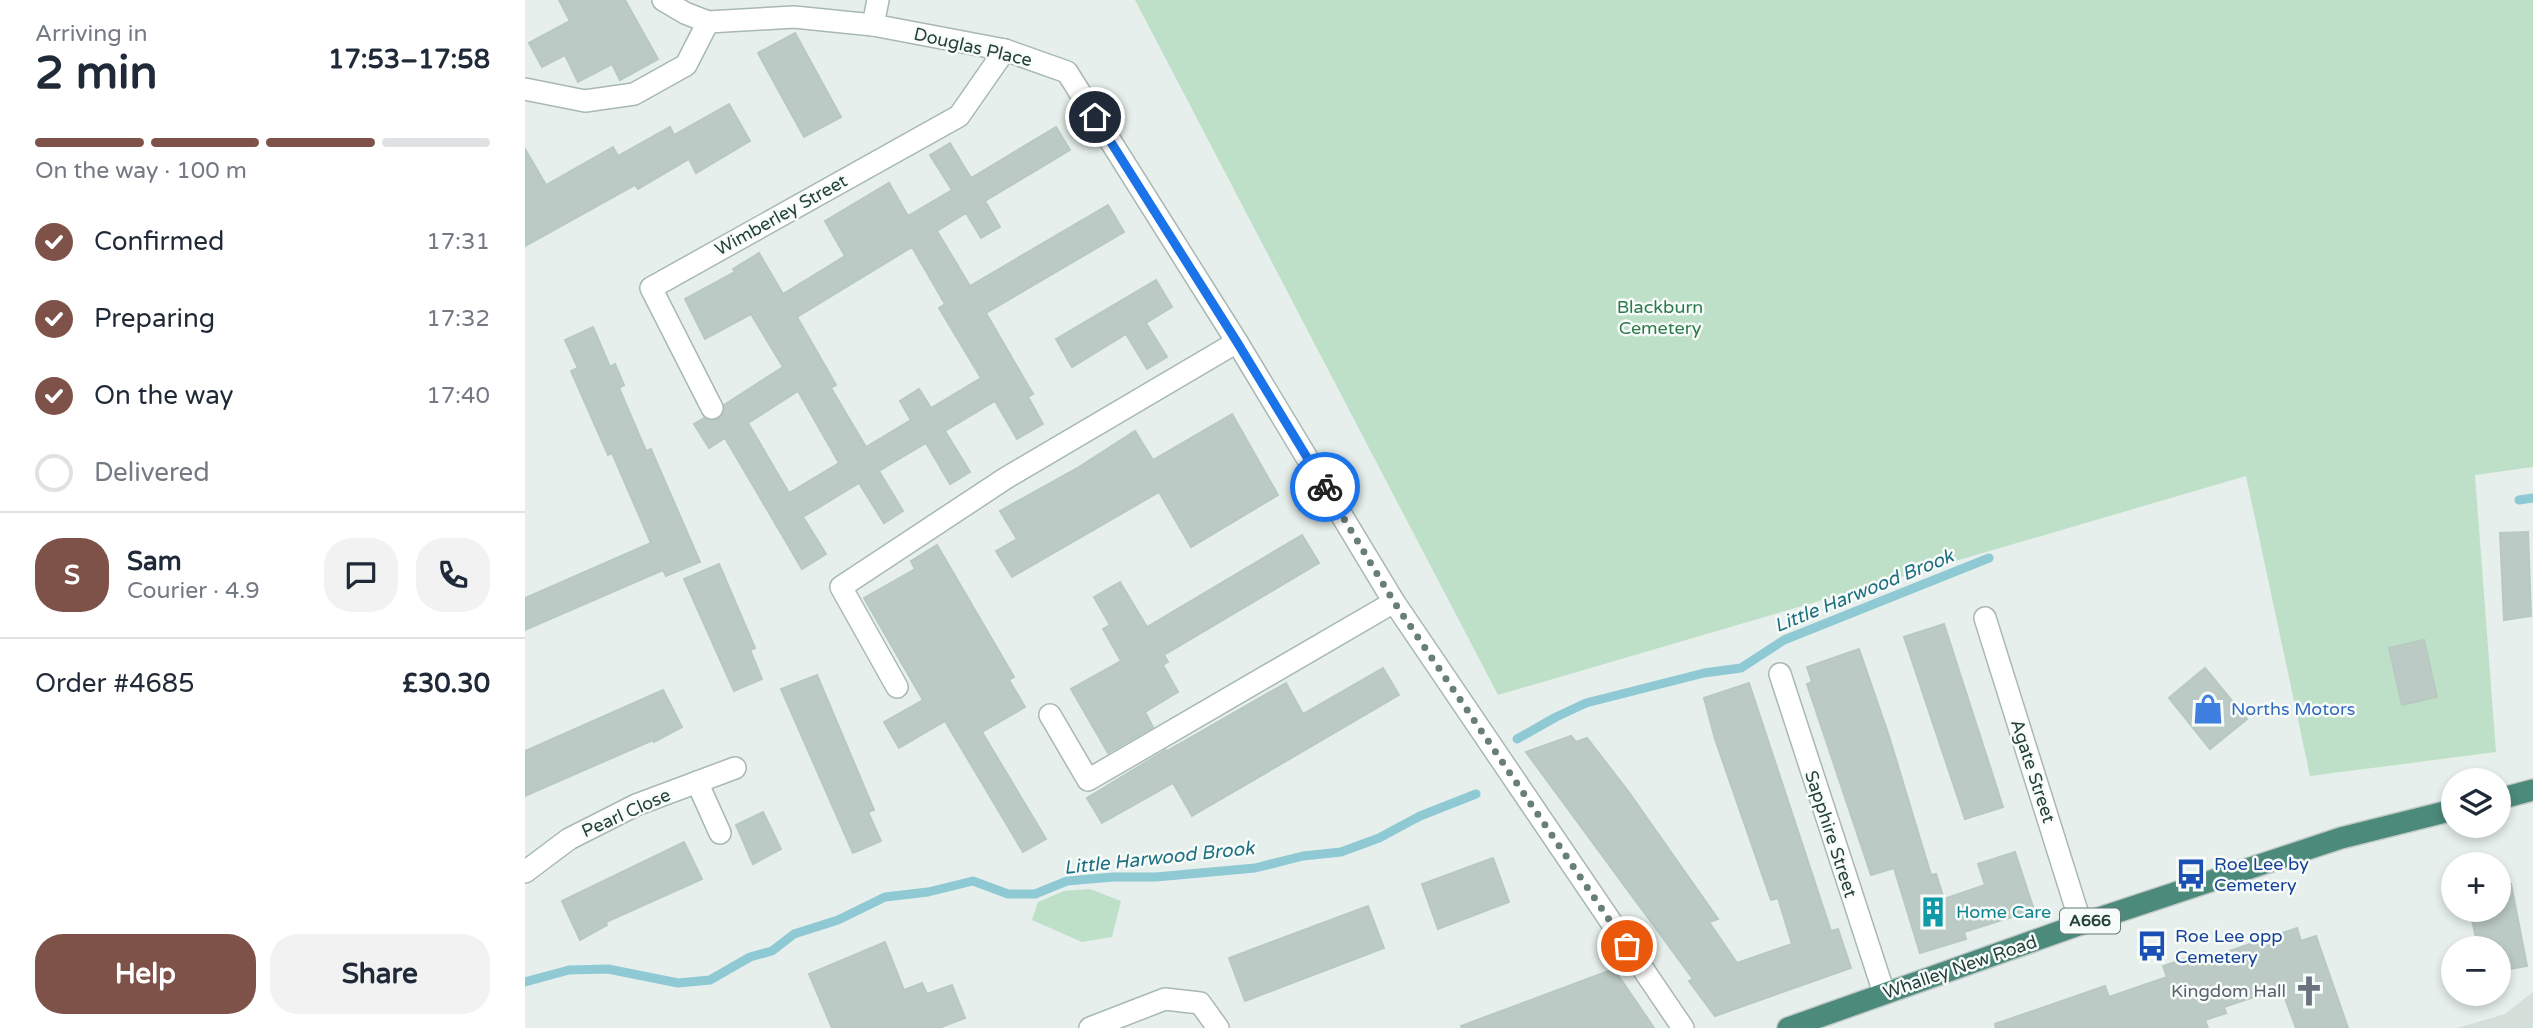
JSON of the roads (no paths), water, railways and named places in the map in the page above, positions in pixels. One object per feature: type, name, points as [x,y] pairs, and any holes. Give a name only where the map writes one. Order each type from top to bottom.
[{"type":"highway","points":[[2511,796],[2533,790]]},
{"type":"highway","name":"Whalley New Road","points":[[1788,1028],[2081,924],[2341,838],[2441,813]]},
{"type":"street","points":[[525,89],[585,101],[634,94],[686,65],[708,22],[663,0]]},
{"type":"street","points":[[873,24],[878,0]]},
{"type":"street","name":"Douglas Place","points":[[708,22],[794,17],[873,24],[1005,50],[1067,72],[1237,342],[1394,602],[1683,1028]]},
{"type":"street","name":"Wimberley Street","points":[[712,408],[651,288],[959,116],[1005,50]]},
{"type":"street","points":[[897,687],[841,587],[1006,478],[1237,342]]},
{"type":"street","points":[[1050,715],[1088,780],[1394,602]]},
{"type":"street","name":"Agate Street","points":[[1985,618],[2081,924]]},
{"type":"street","name":"Sapphire Street","points":[[1780,674],[1884,993]]},
{"type":"street","name":"Pearl Close","points":[[525,872],[569,839],[636,805],[735,768]]},
{"type":"street","points":[[697,782],[720,833]]},
{"type":"street","points":[[1090,1028],[1165,999],[1200,1003],[1218,1028]]},
{"type":"waterway","name":"Little Harwood Brook","points":[[2519,500],[2533,498]]},
{"type":"waterway","name":"Little Harwood Brook","points":[[1517,739],[1586,703],[1704,673],[1741,668],[1784,640],[1989,558]]},
{"type":"waterway","name":"Little Harwood Brook","points":[[525,982],[569,970],[608,969],[678,983],[710,980],[750,957],[772,951],[794,934],[838,920],[885,897],[928,892],[973,881],[1008,894],[1035,894],[1067,881],[1156,877],[1255,868],[1303,856],[1341,852],[1379,838],[1420,816],[1476,794]]},
{"type":"place","name":"Norths Motors","points":[[2208,709]]},
{"type":"place","name":"Roe Lee by Cemetery","points":[[2191,874]]},
{"type":"place","name":"Home Care","points":[[1933,912]]},
{"type":"place","name":"Roe Lee opp Cemetery","points":[[2152,946]]},
{"type":"place","name":"Kingdom Hall","points":[[2309,991]]},
{"type":"park label","name":"Blackburn Cemetery","points":[[1660,317]]}]
